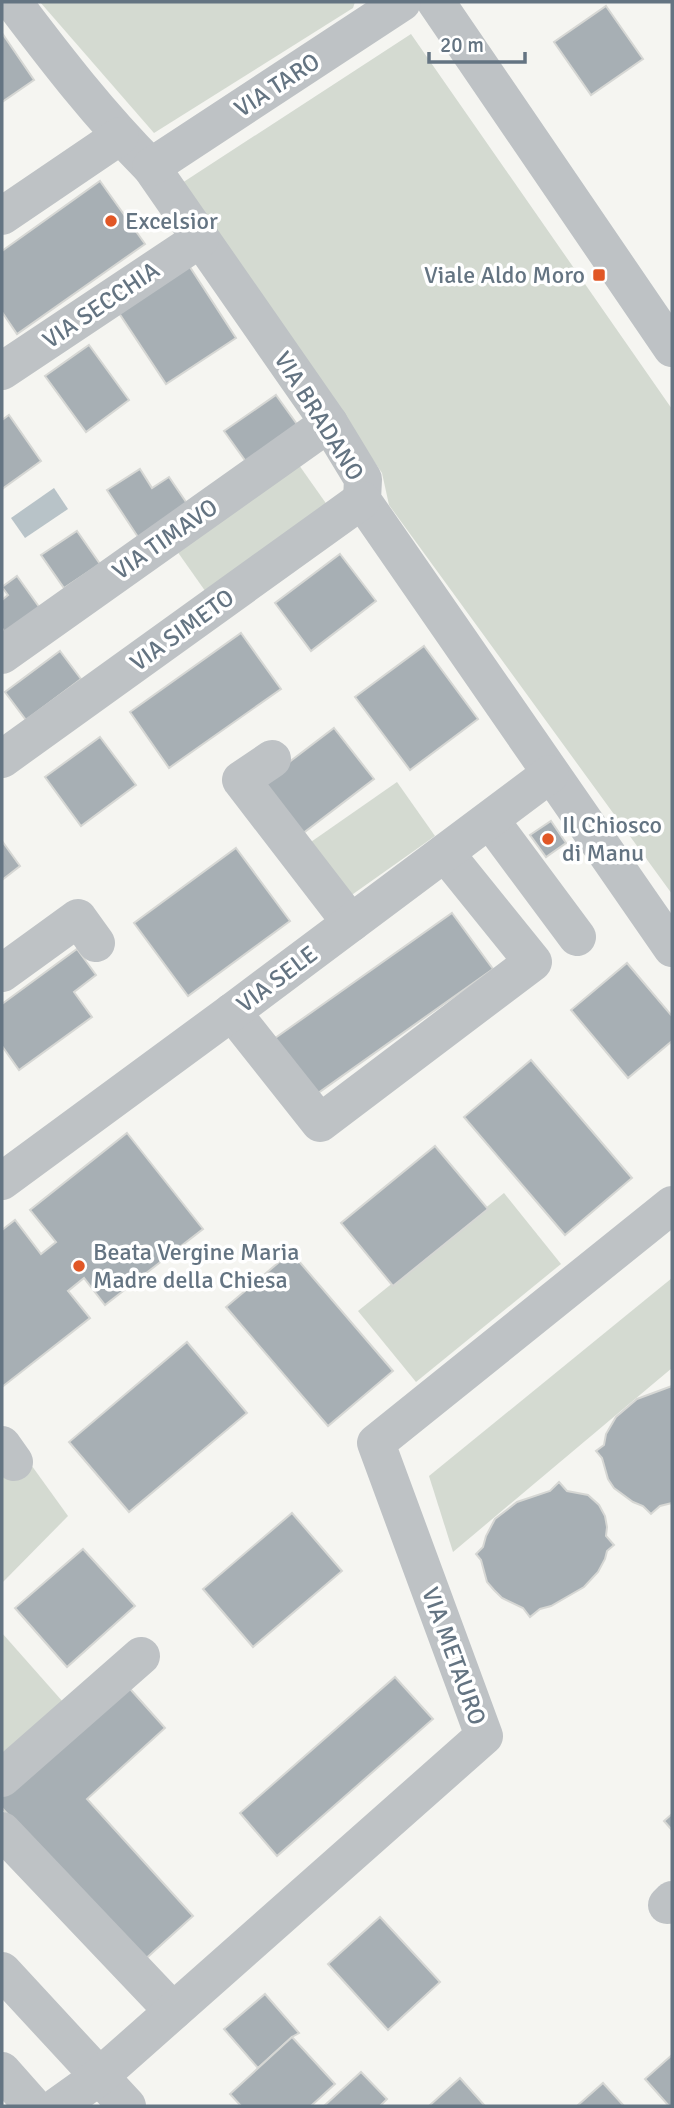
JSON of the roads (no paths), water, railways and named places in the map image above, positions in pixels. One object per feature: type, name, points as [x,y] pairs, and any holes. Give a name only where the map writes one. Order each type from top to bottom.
[{"type":"street","name":"VIA BRADANO","points":[[13,2],[120,136],[151,167],[329,423],[363,479],[362,500],[672,948]]},
{"type":"street","name":"VIA TARO","points":[[151,167],[402,2]]},
{"type":"street","points":[[436,2],[672,348]]},
{"type":"street","points":[[2,216],[120,136]]},
{"type":"street","name":"VIA SECCHIA","points":[[2,370],[200,239]]},
{"type":"street","name":"VIA TIMAVO","points":[[2,655],[329,423]]},
{"type":"street","name":"VIA SIMETO","points":[[2,759],[362,500]]},
{"type":"street","points":[[272,759],[241,779],[351,923]]},
{"type":"street","name":"VIA SELE","points":[[2,1181],[550,774]]},
{"type":"street","points":[[490,820],[577,937]]},
{"type":"street","points":[[232,1012],[320,1123],[533,962],[445,853]]},
{"type":"street","points":[[2,972],[78,918],[96,943]]},
{"type":"street","name":"VIA METAURO","points":[[58,2106],[100,2076],[484,1736],[376,1443],[672,1205]]},
{"type":"street","points":[[2,1778],[141,1656]]},
{"type":"street","points":[[2,1831],[173,2011]]},
{"type":"street","points":[[2,1970],[127,2106]]},
{"type":"street","points":[[2,2071],[33,2106]]},
{"type":"place","name":"Excelsior","points":[[111,221]]},
{"type":"place","name":"Viale Aldo Moro","points":[[599,275]]},
{"type":"place","name":"Il Chiosco di Manu","points":[[548,839]]},
{"type":"place","name":"Beata Vergine Maria Madre della Chiesa","points":[[79,1266]]}]
